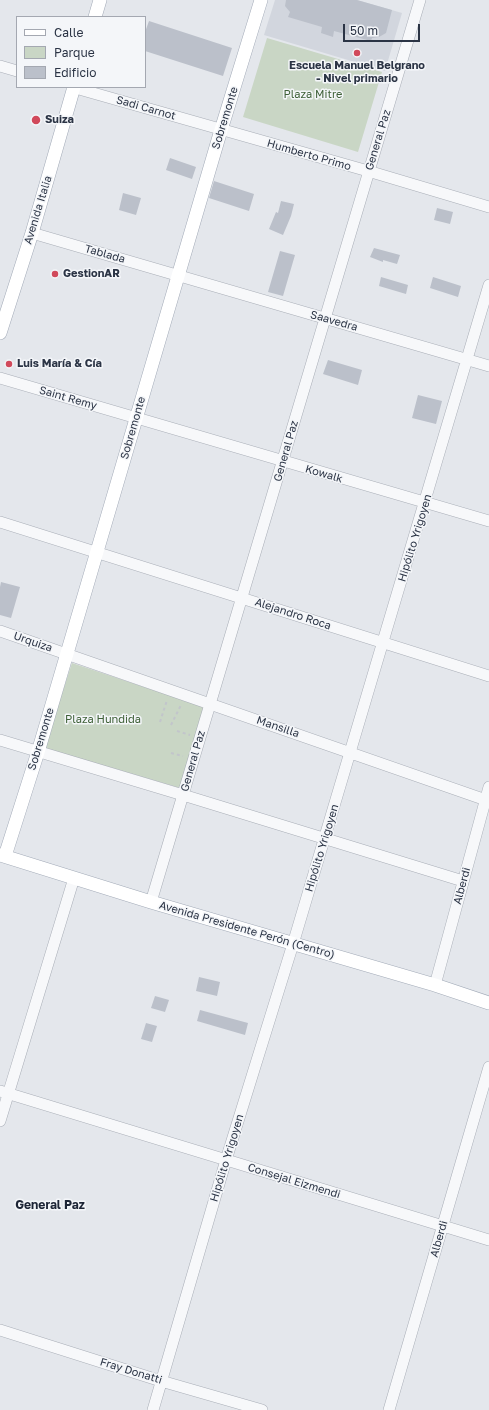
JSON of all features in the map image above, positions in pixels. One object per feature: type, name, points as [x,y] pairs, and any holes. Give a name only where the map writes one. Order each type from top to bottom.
[{"type":"main road","points":[[95,16],[100,0]]},
{"type":"main road","name":"Sobremonte","points":[[2,856],[38,752],[221,130],[261,0]]},
{"type":"main road","name":"Avenida Italia","points":[[0,333],[32,233],[74,88]]},
{"type":"main road","name":"Avenida Presidente Perón (Centro)","points":[[2,856],[151,902],[435,985],[489,1003]]},
{"type":"street","name":"General Paz","points":[[151,902],[420,0]]},
{"type":"street","points":[[0,66],[16,71]]},
{"type":"street","name":"Sadi Carnot","points":[[77,88],[221,130]]},
{"type":"street","name":"Humberto Primo","points":[[221,130],[489,207]]},
{"type":"street","name":"Tablada","points":[[32,233],[179,275]]},
{"type":"street","name":"Saavedra","points":[[179,275],[489,366]]},
{"type":"street","name":"Hipólito Yrigoyen","points":[[152,1410],[226,1160],[293,944],[425,504],[489,285]]},
{"type":"street","name":"Saint Remy","points":[[0,378],[136,418]]},
{"type":"street","name":"Kowalk","points":[[136,418],[425,504],[489,521]]},
{"type":"street","name":"Alejandro Roca","points":[[0,522],[489,676]]},
{"type":"street","name":"Urquiza","points":[[0,631],[67,654]]},
{"type":"street","name":"Mansilla","points":[[67,654],[487,800]]},
{"type":"street","points":[[0,740],[184,795],[463,882]]},
{"type":"street","name":"Alberdi","points":[[435,985],[487,800],[489,787]]},
{"type":"street","points":[[0,1121],[4,1092],[74,878]]},
{"type":"street","name":"Alberdi","points":[[388,1410],[489,1067]]},
{"type":"street","name":"Consejal Eizmendi","points":[[4,1092],[489,1240]]},
{"type":"street","name":"Fray Donatti","points":[[0,1330],[262,1410]]},
{"type":"path","points":[[160,722],[167,700]]},
{"type":"path","points":[[171,725],[181,704]]},
{"type":"path","points":[[177,731],[190,735]]},
{"type":"path","points":[[171,753],[183,756]]},
{"type":"shaded area","name":"Escuela Manuel Belgrano - Nivel primario","points":[[275,0],[357,0],[402,13],[385,71],[264,35]]},
{"type":"green space","name":"Plaza Mitre","points":[[267,38],[382,72],[358,152],[243,117]]},
{"type":"green space","name":"Plaza Hundida","points":[[72,663],[204,707],[180,788],[44,748]]},
{"type":"building","points":[[286,0],[357,0],[392,10],[386,33],[379,37],[372,38],[371,41],[334,31],[333,37],[321,33],[322,27],[288,17],[290,12],[285,6]]},
{"type":"building","points":[[149,21],[232,48],[223,76],[146,51],[146,29]]},
{"type":"building","points":[[170,158],[196,167],[192,179],[166,170]]},
{"type":"building","points":[[214,181],[254,194],[249,211],[209,198]]},
{"type":"building","points":[[123,193],[141,198],[136,215],[119,210]]},
{"type":"building","points":[[281,201],[294,204],[283,235],[269,229],[276,212],[278,213]]},
{"type":"building","points":[[437,208],[453,212],[450,224],[434,220]]},
{"type":"building","points":[[374,248],[400,255],[397,264],[383,260],[383,262],[370,257]]},
{"type":"building","points":[[280,251],[295,255],[283,296],[268,292]]},
{"type":"building","points":[[381,277],[408,285],[406,294],[379,286]]},
{"type":"building","points":[[433,277],[461,286],[458,297],[430,288]]},
{"type":"building","points":[[328,360],[362,370],[358,385],[323,374]]},
{"type":"building","points":[[418,395],[442,401],[436,424],[412,418]]},
{"type":"building","points":[[1,582],[20,587],[11,618],[0,615]]},
{"type":"building","points":[[199,977],[220,982],[217,996],[196,991]]},
{"type":"building","points":[[155,996],[169,1000],[165,1012],[151,1008]]},
{"type":"building","points":[[200,1010],[248,1023],[245,1035],[197,1021]]},
{"type":"building","points":[[146,1023],[157,1026],[152,1042],[141,1039]]},
{"type":"place","name":"Escuela Manuel Belgrano - Nivel primario","points":[[357,53]]},
{"type":"place","name":"Suiza","points":[[36,120]]},
{"type":"place","name":"GestionAR","points":[[55,274]]},
{"type":"place","name":"Luis María & Cía","points":[[9,364]]},
{"type":"district","name":"General Paz","points":[[50,1205]]}]
